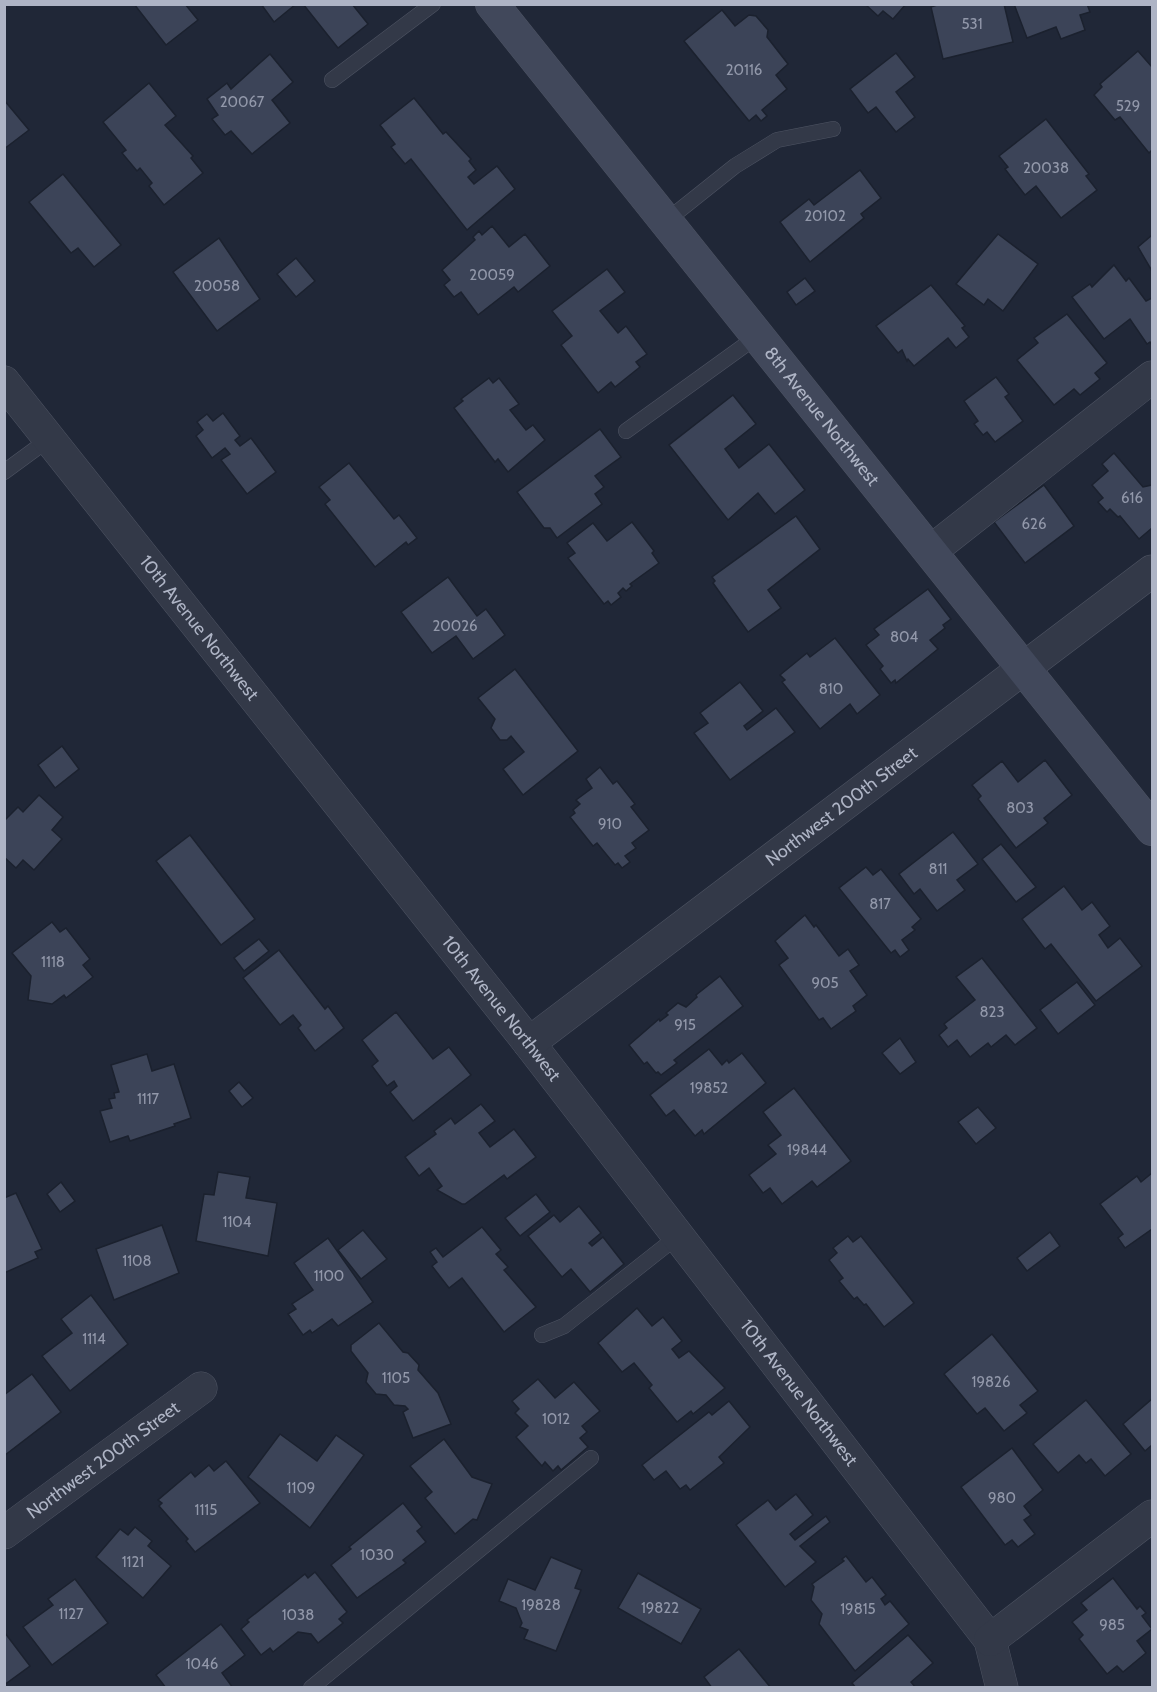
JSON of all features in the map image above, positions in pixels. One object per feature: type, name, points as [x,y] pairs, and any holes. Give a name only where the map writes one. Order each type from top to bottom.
[{"type":"main road","name":"8th Avenue Northwest","points":[[492,4],[1026,668],[1152,829]]},
{"type":"street","points":[[931,551],[1152,376]]},
{"type":"street","name":"10th Avenue Northwest","points":[[4,382],[529,1043],[990,1640]]},
{"type":"street","name":"Northwest 200th Street","points":[[529,1043],[784,847],[1026,668],[1152,571]]},
{"type":"street","name":"Northwest 200th Street","points":[[4,1533],[201,1388]]},
{"type":"street","points":[[1002,1688],[990,1640],[1152,1516]]},
{"type":"lane","points":[[332,80],[433,4]]},
{"type":"lane","points":[[666,221],[735,166],[777,140],[833,129]]},
{"type":"lane","points":[[626,431],[759,335]]},
{"type":"lane","points":[[4,472],[49,439]]},
{"type":"lane","points":[[542,1335],[564,1326],[678,1236]]},
{"type":"lane","points":[[311,1688],[591,1458]]},
{"type":"building","points":[[134,4],[185,4],[198,20],[166,45]]},
{"type":"building","points":[[261,4],[296,4],[274,22]]},
{"type":"building","points":[[303,4],[352,4],[368,24],[338,48]]},
{"type":"building","points":[[865,4],[906,4],[893,19],[883,11],[878,16]]},
{"type":"building","points":[[940,4],[1004,4],[1013,42],[943,59],[931,7]]},
{"type":"building","points":[[1014,4],[1087,4],[1090,12],[1080,15],[1085,30],[1061,39],[1056,27],[1027,38]]},
{"type":"building","points":[[722,10],[735,26],[749,15],[756,16],[768,30],[767,37],[788,64],[776,75],[787,89],[762,110],[767,116],[761,121],[756,115],[749,121],[684,41]]},
{"type":"building","points":[[1138,51],[1152,67],[1152,150],[1149,153],[1120,117],[1115,120],[1094,95],[1102,87],[1100,84]]},
{"type":"building","points":[[896,53],[915,77],[896,92],[915,117],[896,132],[876,107],[868,113],[850,89]]},
{"type":"building","points":[[270,54],[293,82],[272,100],[290,123],[252,154],[231,131],[225,135],[212,119],[218,115],[207,99],[227,83],[231,89]]},
{"type":"building","points":[[149,83],[176,116],[165,125],[193,156],[191,158],[203,173],[164,205],[149,186],[152,183],[140,168],[137,171],[122,153],[126,150],[103,122]]},
{"type":"building","points":[[414,98],[443,134],[446,132],[471,159],[469,161],[476,170],[468,177],[474,184],[497,166],[515,189],[467,230],[411,159],[405,164],[391,147],[395,144],[380,125]]},
{"type":"building","points":[[4,100],[29,130],[4,149]]},
{"type":"building","points":[[1046,119],[1089,174],[1086,176],[1097,190],[1061,218],[1036,186],[1025,195],[1005,169],[1008,167],[999,156]]},
{"type":"building","points":[[860,170],[881,198],[861,214],[864,218],[810,262],[780,222],[809,199],[814,205]]},
{"type":"building","points":[[63,174],[121,245],[94,267],[78,248],[71,253],[29,202]]},
{"type":"building","points":[[492,226],[509,247],[525,234],[550,266],[518,292],[514,287],[478,315],[461,292],[454,297],[444,285],[450,280],[442,270],[475,240],[473,237],[479,231],[482,235]]},
{"type":"building","points":[[998,234],[1038,264],[1003,311],[988,299],[984,305],[956,284]]},
{"type":"building","points":[[1152,237],[1152,271],[1138,247]]},
{"type":"building","points":[[219,238],[260,299],[217,331],[173,272]]},
{"type":"building","points":[[296,258],[315,281],[296,297],[277,274]]},
{"type":"building","points":[[1114,265],[1126,281],[1129,278],[1146,301],[1152,298],[1152,345],[1150,342],[1147,344],[1130,319],[1104,339],[1072,297],[1090,284],[1092,287]]},
{"type":"building","points":[[607,269],[625,292],[600,311],[618,333],[626,326],[647,354],[636,362],[640,367],[615,387],[611,382],[598,393],[561,345],[572,336],[552,311]]},
{"type":"building","points":[[805,278],[815,291],[796,305],[787,292]]},
{"type":"building","points":[[931,285],[965,326],[962,328],[969,337],[956,348],[948,338],[914,366],[908,359],[907,361],[902,350],[898,353],[876,326]]},
{"type":"building","points":[[1067,314],[1107,363],[1095,373],[1100,379],[1080,395],[1074,389],[1054,405],[1017,360],[1038,343],[1034,338]]},
{"type":"building","points":[[996,377],[1009,394],[1005,397],[1023,421],[995,442],[987,432],[983,435],[974,424],[978,421],[964,401]]},
{"type":"building","points":[[489,378],[493,383],[499,378],[519,404],[510,410],[526,430],[533,425],[545,440],[508,472],[498,459],[495,462],[454,408],[463,401],[461,399]]},
{"type":"building","points":[[733,395],[756,424],[725,449],[739,468],[769,444],[805,490],[775,514],[758,493],[728,520],[669,445]]},
{"type":"building","points":[[223,413],[240,436],[235,440],[240,446],[251,438],[276,472],[247,494],[221,460],[230,454],[225,448],[212,458],[196,436],[203,430],[197,422],[207,414],[213,421]]},
{"type":"building","points":[[600,429],[621,457],[595,476],[604,487],[595,494],[602,504],[557,538],[550,528],[544,528],[517,492]]},
{"type":"building","points":[[1114,453],[1143,487],[1152,485],[1152,528],[1139,539],[1120,516],[1118,517],[1110,509],[1107,512],[1098,502],[1103,498],[1092,485],[1108,471],[1102,464]]},
{"type":"building","points":[[349,463],[394,519],[399,515],[417,538],[408,545],[406,542],[375,567],[325,504],[330,500],[319,487]]},
{"type":"building","points":[[1044,485],[1074,526],[1025,563],[994,522]]},
{"type":"building","points":[[796,516],[820,549],[768,590],[781,608],[748,632],[713,583],[715,581],[712,577]]},
{"type":"building","points":[[632,522],[654,551],[652,553],[659,563],[630,584],[632,586],[626,591],[623,588],[618,593],[621,597],[611,605],[608,601],[604,604],[568,558],[575,553],[567,543],[593,523],[607,541]]},
{"type":"building","points":[[448,577],[477,616],[486,609],[505,635],[473,659],[456,636],[432,653],[401,612]]},
{"type":"building","points":[[928,589],[951,619],[943,625],[945,628],[930,640],[938,649],[896,683],[895,680],[891,683],[880,669],[883,666],[866,645],[879,635],[874,629]]},
{"type":"building","points":[[835,638],[880,695],[857,714],[850,704],[820,729],[782,682],[785,680],[780,675],[807,653],[810,657]]},
{"type":"building","points":[[515,669],[578,751],[523,795],[503,769],[524,752],[511,736],[507,740],[500,740],[491,728],[495,719],[478,698]]},
{"type":"building","points":[[740,682],[763,711],[744,726],[747,730],[776,708],[795,732],[730,780],[694,733],[708,723],[700,713]]},
{"type":"building","points":[[62,746],[79,769],[55,788],[38,765]]},
{"type":"building","points":[[1045,760],[1072,795],[1044,818],[1048,823],[1016,848],[978,799],[981,796],[972,785],[1002,761],[1018,782]]},
{"type":"building","points":[[600,767],[613,784],[617,781],[635,804],[631,807],[649,830],[632,843],[636,848],[625,856],[630,862],[622,868],[618,863],[615,865],[597,843],[593,846],[570,817],[575,813],[573,810],[580,804],[576,800],[592,788],[586,779]]},
{"type":"building","points":[[39,795],[63,817],[52,830],[62,839],[34,870],[23,860],[16,868],[4,857],[4,821],[18,807],[23,812]]},
{"type":"building","points":[[953,832],[978,864],[957,880],[965,890],[937,911],[920,889],[914,894],[899,874]]},
{"type":"building","points":[[190,835],[255,919],[221,945],[156,861]]},
{"type":"building","points":[[1001,844],[1036,887],[1016,902],[982,859]]},
{"type":"building","points":[[866,867],[873,875],[881,869],[921,919],[912,927],[915,930],[902,940],[909,950],[900,957],[895,950],[891,953],[839,888]]},
{"type":"building","points":[[1064,886],[1082,910],[1092,902],[1110,926],[1099,935],[1108,948],[1120,938],[1142,966],[1096,1001],[1051,944],[1045,949],[1022,919]]},
{"type":"building","points":[[805,915],[814,927],[816,925],[839,956],[848,949],[859,965],[850,971],[867,995],[853,1006],[856,1011],[831,1029],[823,1018],[819,1020],[779,965],[788,958],[775,941]]},
{"type":"building","points":[[52,922],[60,932],[66,928],[90,959],[83,965],[93,977],[66,998],[64,995],[52,1004],[28,1000],[31,976],[12,953]]},
{"type":"building","points":[[259,939],[269,951],[244,971],[234,958]]},
{"type":"building","points":[[279,950],[325,1009],[328,1006],[344,1028],[315,1051],[298,1028],[301,1025],[293,1015],[280,1025],[243,978]]},
{"type":"building","points":[[982,958],[1037,1028],[1015,1045],[1006,1035],[991,1047],[988,1043],[970,1057],[957,1040],[948,1047],[939,1035],[947,1028],[944,1024],[975,1000],[956,977]]},
{"type":"building","points":[[720,976],[743,1006],[674,1060],[677,1063],[661,1075],[656,1073],[647,1062],[644,1064],[629,1045],[659,1019],[660,1021],[668,1015],[666,1013],[678,1003],[686,1007],[697,997],[696,995]]},
{"type":"building","points":[[1077,982],[1095,1005],[1058,1034],[1040,1010]]},
{"type":"building","points":[[396,1012],[433,1059],[449,1047],[471,1075],[413,1121],[390,1092],[397,1086],[394,1081],[387,1086],[372,1066],[378,1061],[362,1040]]},
{"type":"building","points":[[900,1038],[916,1062],[900,1074],[882,1053]]},
{"type":"building","points":[[709,1049],[722,1065],[727,1060],[729,1063],[742,1053],[766,1083],[704,1134],[702,1130],[695,1136],[674,1110],[666,1116],[650,1095]]},
{"type":"building","points":[[147,1054],[152,1071],[174,1064],[191,1118],[174,1124],[175,1126],[130,1141],[128,1136],[110,1142],[100,1111],[112,1108],[109,1099],[115,1098],[114,1093],[119,1092],[111,1065]]},
{"type":"building","points":[[239,1082],[253,1098],[242,1107],[229,1091]]},
{"type":"building","points":[[794,1088],[851,1161],[817,1187],[812,1181],[782,1204],[770,1188],[763,1193],[749,1175],[776,1154],[768,1145],[781,1135],[763,1112]]},
{"type":"building","points":[[481,1104],[495,1121],[479,1133],[490,1147],[514,1129],[536,1157],[507,1179],[504,1175],[462,1204],[437,1190],[442,1186],[429,1168],[419,1176],[405,1157],[436,1134],[434,1131],[451,1118],[455,1124]]},
{"type":"building","points":[[978,1107],[996,1128],[976,1144],[958,1122]]},
{"type":"building","points":[[218,1172],[250,1177],[246,1198],[277,1203],[268,1256],[196,1241],[204,1194],[214,1195]]},
{"type":"building","points":[[1152,1173],[1152,1229],[1125,1248],[1118,1238],[1123,1234],[1100,1204],[1137,1176],[1141,1182]]},
{"type":"building","points":[[61,1182],[75,1201],[60,1212],[47,1194]]},
{"type":"building","points":[[16,1193],[42,1249],[35,1252],[38,1258],[4,1273],[4,1198]]},
{"type":"building","points":[[536,1194],[550,1212],[520,1236],[505,1218]]},
{"type":"building","points":[[579,1206],[601,1233],[589,1243],[592,1246],[603,1237],[624,1264],[590,1292],[571,1269],[562,1277],[528,1236],[554,1215],[560,1222]]},
{"type":"building","points":[[162,1225],[179,1273],[114,1300],[96,1249]]},
{"type":"building","points":[[482,1227],[501,1250],[496,1254],[508,1267],[504,1270],[536,1307],[504,1332],[462,1278],[449,1288],[432,1266],[437,1262],[430,1252],[436,1248],[443,1257]]},
{"type":"building","points":[[363,1230],[387,1259],[361,1279],[338,1250]]},
{"type":"building","points":[[1050,1232],[1060,1246],[1027,1271],[1017,1258]]},
{"type":"building","points":[[848,1236],[853,1242],[861,1236],[914,1303],[884,1327],[866,1304],[864,1305],[857,1297],[854,1299],[839,1281],[843,1278],[829,1260],[837,1253],[833,1248]]},
{"type":"building","points":[[328,1238],[373,1302],[338,1326],[332,1319],[312,1333],[310,1330],[303,1335],[288,1314],[296,1309],[292,1304],[313,1290],[294,1263]]},
{"type":"building","points":[[91,1295],[128,1344],[70,1391],[42,1356],[72,1333],[61,1319]]},
{"type":"building","points":[[637,1308],[652,1326],[663,1317],[682,1341],[672,1349],[679,1358],[689,1351],[725,1388],[693,1414],[691,1411],[677,1422],[649,1388],[652,1385],[634,1363],[622,1372],[598,1343]]},
{"type":"building","points":[[379,1323],[403,1352],[408,1353],[419,1365],[418,1370],[438,1393],[451,1424],[413,1438],[403,1412],[408,1409],[405,1406],[394,1405],[386,1395],[376,1394],[366,1382],[368,1373],[351,1351],[351,1345]]},
{"type":"building","points":[[992,1334],[1038,1391],[1020,1405],[1027,1413],[1004,1431],[985,1408],[977,1414],[944,1374]]},
{"type":"building","points":[[32,1374],[61,1412],[5,1455],[4,1395]]},
{"type":"building","points":[[538,1379],[555,1398],[574,1382],[600,1411],[582,1426],[587,1432],[580,1438],[588,1447],[561,1470],[558,1466],[553,1471],[545,1462],[542,1466],[516,1437],[528,1426],[515,1413],[519,1409],[512,1401]]},
{"type":"building","points":[[1152,1399],[1152,1445],[1145,1451],[1123,1424]]},
{"type":"building","points":[[1086,1400],[1131,1454],[1105,1476],[1091,1459],[1086,1463],[1079,1455],[1058,1473],[1033,1444]]},
{"type":"building","points":[[729,1401],[750,1427],[719,1457],[724,1463],[690,1490],[686,1485],[680,1489],[666,1471],[654,1480],[642,1465],[709,1412],[712,1415]]},
{"type":"building","points":[[280,1434],[317,1461],[336,1435],[364,1455],[310,1528],[248,1477]]},
{"type":"building","points":[[444,1439],[472,1477],[492,1484],[477,1520],[473,1519],[455,1534],[425,1498],[432,1492],[410,1466]]},
{"type":"building","points":[[1012,1448],[1043,1490],[1024,1506],[1031,1515],[1024,1520],[1035,1534],[1018,1547],[1012,1540],[1005,1545],[961,1487]]},
{"type":"building","points":[[226,1461],[260,1503],[195,1552],[186,1541],[188,1539],[159,1506],[162,1503],[158,1500],[191,1472],[195,1477],[209,1465],[214,1471]]},
{"type":"building","points":[[796,1494],[813,1515],[790,1534],[795,1540],[826,1516],[830,1522],[800,1546],[816,1562],[785,1587],[736,1525],[768,1500],[776,1510]]},
{"type":"building","points":[[403,1503],[422,1527],[417,1531],[426,1542],[403,1560],[406,1563],[357,1598],[331,1565],[351,1549],[349,1547]]},
{"type":"building","points":[[135,1527],[152,1541],[148,1546],[171,1566],[143,1598],[96,1557],[120,1529],[128,1535]]},
{"type":"building","points":[[846,1556],[866,1582],[872,1577],[886,1595],[881,1599],[885,1605],[890,1601],[909,1624],[855,1671],[819,1624],[822,1614],[811,1600],[814,1587],[812,1584],[844,1561],[842,1559]]},
{"type":"building","points":[[551,1557],[582,1570],[575,1588],[581,1590],[556,1651],[524,1639],[528,1630],[520,1627],[522,1623],[516,1608],[499,1601],[508,1579],[535,1590]]},
{"type":"building","points":[[315,1572],[347,1612],[339,1619],[343,1623],[318,1643],[311,1634],[298,1632],[273,1652],[270,1648],[261,1655],[241,1629],[249,1622],[247,1620],[305,1574],[308,1578]]},
{"type":"building","points":[[638,1573],[701,1609],[681,1644],[618,1608]]},
{"type":"building","points":[[1113,1578],[1137,1609],[1140,1606],[1146,1613],[1142,1616],[1152,1629],[1137,1641],[1146,1653],[1123,1672],[1117,1666],[1107,1674],[1079,1639],[1083,1635],[1072,1622],[1087,1610],[1081,1603]]},
{"type":"building","points":[[75,1579],[108,1623],[52,1665],[23,1627],[53,1605],[48,1599]]},
{"type":"building","points":[[221,1624],[245,1655],[222,1673],[233,1688],[166,1688],[156,1675]]},
{"type":"building","points":[[4,1634],[30,1666],[4,1685]]},
{"type":"building","points":[[908,1635],[933,1663],[911,1682],[916,1688],[856,1688],[852,1683]]},
{"type":"building","points":[[739,1649],[771,1688],[712,1688],[704,1677]]}]
